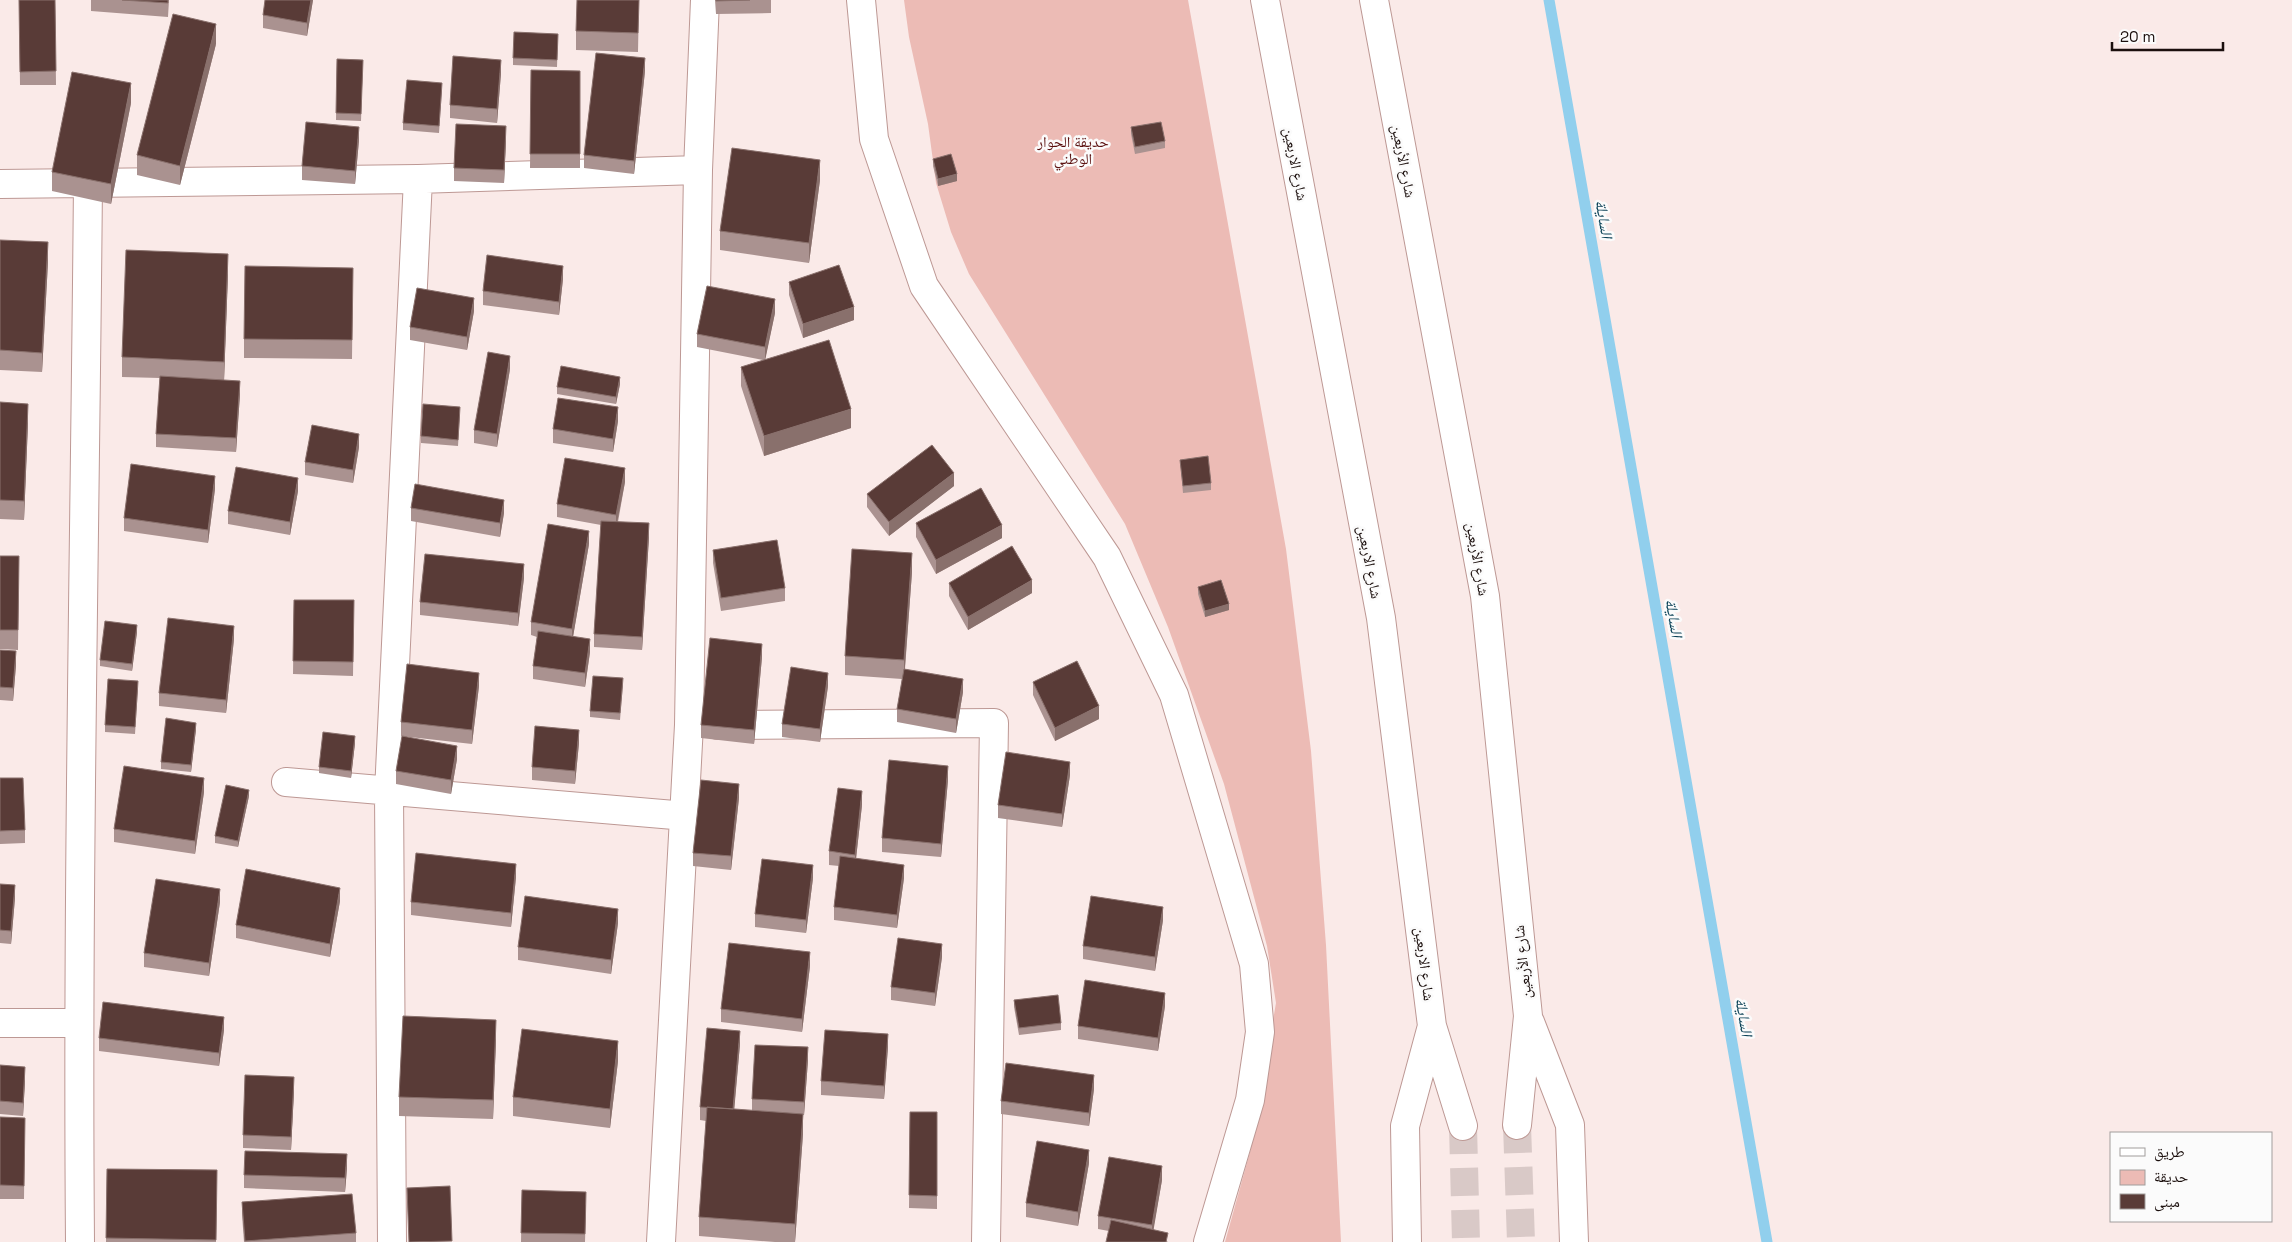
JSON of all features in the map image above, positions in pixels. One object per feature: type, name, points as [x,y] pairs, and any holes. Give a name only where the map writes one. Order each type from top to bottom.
[{"type":"street","points":[[661,1242],[686,816],[698,170],[705,0]]},
{"type":"street","points":[[861,0],[874,139],[924,286],[1107,557],[1174,695],[1254,964],[1260,1032],[1250,1100],[1208,1242]]},
{"type":"street","name":"شارع الاربعين","points":[[1265,0],[1381,618],[1432,1026],[1462,1126]]},
{"type":"street","name":"شارع الأربعين","points":[[1374,0],[1485,596],[1528,1016],[1517,1125]]},
{"type":"street","points":[[0,184],[418,179],[698,170]]},
{"type":"street","points":[[392,1242],[389,792],[418,179]]},
{"type":"street","points":[[80,1242],[78,1023],[84,648],[88,182]]},
{"type":"street","points":[[689,725],[994,723],[986,1242]]},
{"type":"street","points":[[286,782],[686,816]]},
{"type":"street","points":[[1528,1016],[1570,1125],[1574,1242]]},
{"type":"street","points":[[0,1022],[78,1023]]},
{"type":"street","points":[[1407,1242],[1405,1126],[1432,1026]]},
{"type":"green space","name":"حديقة الحوار الوطني","points":[[904,0],[1188,0],[1286,549],[1311,751],[1326,945],[1341,1242],[1225,1242],[1250,1152],[1276,1003],[1267,946],[1224,784],[1168,627],[1125,524],[969,274],[951,232],[936,183],[928,124],[909,37]]},
{"type":"building","points":[[19,0],[55,0],[56,71],[20,72]]},
{"type":"building","points":[[122,0],[168,0],[168,3]]},
{"type":"building","points":[[265,0],[311,0],[307,23],[263,15]]},
{"type":"building","points":[[577,0],[639,0],[638,33],[576,31]]},
{"type":"building","points":[[716,0],[750,0],[716,1]]},
{"type":"building","points":[[173,14],[216,24],[180,166],[137,155]]},
{"type":"building","points":[[514,32],[558,34],[557,60],[513,58]]},
{"type":"building","points":[[596,53],[645,58],[634,161],[584,155]]},
{"type":"building","points":[[453,56],[501,60],[497,109],[450,105]]},
{"type":"building","points":[[337,59],[363,60],[361,114],[336,113]]},
{"type":"building","points":[[531,70],[580,71],[580,154],[530,154]]},
{"type":"building","points":[[72,72],[131,83],[111,184],[52,172]]},
{"type":"building","points":[[407,80],[442,83],[439,126],[403,123]]},
{"type":"building","points":[[306,122],[359,127],[355,171],[302,166]]},
{"type":"building","points":[[1161,122],[1165,141],[1135,147],[1131,127]]},
{"type":"building","points":[[456,124],[506,126],[504,170],[454,168]]},
{"type":"building","points":[[732,148],[820,160],[809,243],[720,231]]},
{"type":"building","points":[[951,154],[957,174],[938,179],[933,159]]},
{"type":"building","points":[[0,240],[48,242],[42,353],[0,350]]},
{"type":"building","points":[[126,250],[228,254],[224,362],[122,357]]},
{"type":"building","points":[[487,255],[563,266],[559,302],[483,291]]},
{"type":"building","points":[[839,265],[854,307],[803,324],[789,282]]},
{"type":"building","points":[[245,266],[353,268],[352,340],[244,339]]},
{"type":"building","points":[[707,286],[775,299],[765,347],[697,334]]},
{"type":"building","points":[[417,288],[474,298],[467,337],[410,327]]},
{"type":"building","points":[[829,340],[851,409],[764,436],[741,367]]},
{"type":"building","points":[[488,352],[510,356],[497,434],[474,430]]},
{"type":"building","points":[[561,366],[620,377],[616,397],[557,387]]},
{"type":"building","points":[[160,376],[240,381],[236,438],[156,434]]},
{"type":"building","points":[[558,398],[618,407],[613,439],[553,429]]},
{"type":"building","points":[[0,402],[28,404],[24,501],[0,500]]},
{"type":"building","points":[[423,404],[460,407],[458,440],[421,436]]},
{"type":"building","points":[[312,425],[359,434],[353,470],[305,462]]},
{"type":"building","points":[[932,445],[954,473],[889,522],[867,494]]},
{"type":"building","points":[[1208,456],[1211,483],[1183,486],[1180,460]]},
{"type":"building","points":[[565,458],[625,468],[616,515],[557,504]]},
{"type":"building","points":[[131,464],[215,476],[208,530],[124,518]]},
{"type":"building","points":[[236,467],[298,478],[290,522],[228,511]]},
{"type":"building","points":[[415,484],[504,500],[500,523],[411,508]]},
{"type":"building","points":[[981,488],[1002,525],[936,560],[916,523]]},
{"type":"building","points":[[601,521],[649,523],[642,637],[594,634]]},
{"type":"building","points":[[548,524],[589,531],[572,629],[531,622]]},
{"type":"building","points":[[777,540],[785,588],[721,598],[713,550]]},
{"type":"building","points":[[1012,546],[1032,580],[968,617],[949,583]]},
{"type":"building","points":[[852,549],[912,553],[904,660],[845,656]]},
{"type":"building","points":[[425,554],[524,564],[518,613],[420,602]]},
{"type":"building","points":[[0,556],[19,556],[18,630],[0,630]]},
{"type":"building","points":[[1221,580],[1229,604],[1205,611],[1198,587]]},
{"type":"building","points":[[294,600],[354,600],[353,662],[293,661]]},
{"type":"building","points":[[168,618],[234,626],[226,700],[159,693]]},
{"type":"building","points":[[105,621],[137,625],[132,664],[100,660]]},
{"type":"building","points":[[538,631],[590,639],[585,673],[533,666]]},
{"type":"building","points":[[710,638],[762,644],[754,730],[701,725]]},
{"type":"building","points":[[0,650],[16,651],[13,688],[0,687]]},
{"type":"building","points":[[1077,661],[1099,706],[1055,728],[1033,682]]},
{"type":"building","points":[[407,664],[479,673],[472,730],[401,722]]},
{"type":"building","points":[[791,667],[828,673],[820,729],[782,724]]},
{"type":"building","points":[[904,669],[963,679],[956,719],[897,709]]},
{"type":"building","points":[[593,676],[623,678],[620,713],[590,711]]},
{"type":"building","points":[[108,679],[138,681],[135,727],[105,725]]},
{"type":"building","points":[[166,718],[196,723],[191,765],[161,762]]},
{"type":"building","points":[[535,726],[579,730],[575,771],[532,767]]},
{"type":"building","points":[[323,732],[355,736],[351,771],[319,767]]},
{"type":"building","points":[[402,736],[457,746],[451,780],[396,771]]},
{"type":"building","points":[[1006,752],[1070,762],[1062,814],[998,805]]},
{"type":"building","points":[[889,760],[948,766],[941,844],[882,838]]},
{"type":"building","points":[[124,766],[204,778],[195,841],[114,829]]},
{"type":"building","points":[[0,778],[23,778],[25,830],[0,831]]},
{"type":"building","points":[[701,780],[739,784],[731,856],[693,853]]},
{"type":"building","points":[[226,785],[249,790],[238,841],[215,836]]},
{"type":"building","points":[[838,788],[862,791],[855,855],[829,851]]},
{"type":"building","points":[[416,853],[516,864],[511,913],[411,902]]},
{"type":"building","points":[[840,856],[904,865],[897,915],[834,907]]},
{"type":"building","points":[[762,859],[813,865],[806,920],[755,914]]},
{"type":"building","points":[[246,869],[340,888],[330,944],[236,925]]},
{"type":"building","points":[[156,879],[220,889],[209,963],[144,953]]},
{"type":"building","points":[[0,884],[15,885],[11,931],[0,930]]},
{"type":"building","points":[[525,896],[618,909],[611,960],[518,947]]},
{"type":"building","points":[[1091,896],[1163,907],[1155,957],[1083,946]]},
{"type":"building","points":[[898,938],[942,944],[935,993],[891,987]]},
{"type":"building","points":[[729,943],[810,952],[802,1019],[721,1009]]},
{"type":"building","points":[[1085,980],[1165,993],[1158,1038],[1078,1026]]},
{"type":"building","points":[[1058,995],[1061,1023],[1019,1028],[1014,1000]]},
{"type":"building","points":[[103,1002],[224,1017],[219,1053],[99,1038]]},
{"type":"building","points":[[403,1016],[496,1020],[493,1100],[399,1097]]},
{"type":"building","points":[[707,1028],[740,1031],[733,1109],[700,1107]]},
{"type":"building","points":[[522,1029],[618,1041],[610,1109],[513,1097]]},
{"type":"building","points":[[825,1030],[888,1034],[884,1086],[821,1081]]},
{"type":"building","points":[[755,1045],[808,1047],[804,1102],[752,1099]]},
{"type":"building","points":[[1006,1063],[1094,1075],[1089,1113],[1001,1101]]},
{"type":"building","points":[[0,1065],[25,1067],[23,1103],[0,1101]]},
{"type":"building","points":[[245,1075],[294,1077],[291,1137],[243,1135]]},
{"type":"building","points":[[707,1107],[803,1114],[795,1224],[699,1217]]},
{"type":"building","points":[[910,1112],[937,1112],[937,1196],[909,1195]]},
{"type":"building","points":[[0,1117],[25,1118],[24,1186],[0,1185]]},
{"type":"building","points":[[1037,1141],[1089,1150],[1078,1212],[1026,1203]]},
{"type":"building","points":[[245,1151],[347,1154],[345,1178],[244,1175]]},
{"type":"building","points":[[1109,1157],[1162,1166],[1152,1225],[1098,1216]]},
{"type":"building","points":[[107,1169],[217,1170],[216,1240],[106,1238]]},
{"type":"building","points":[[450,1186],[452,1241],[409,1242],[407,1188]]},
{"type":"building","points":[[522,1190],[586,1192],[585,1234],[521,1233]]},
{"type":"building","points":[[352,1194],[356,1233],[245,1241],[242,1202]]},
{"type":"building","points":[[1111,1220],[1168,1233],[1166,1242],[1106,1242]]},
{"type":"waterway","name":"السايلة","points":[[1549,0],[1767,1242]]},
{"type":"tunnel","points":[[1517,1125],[1521,1242]]},
{"type":"tunnel","points":[[1463,1126],[1466,1242]]}]
